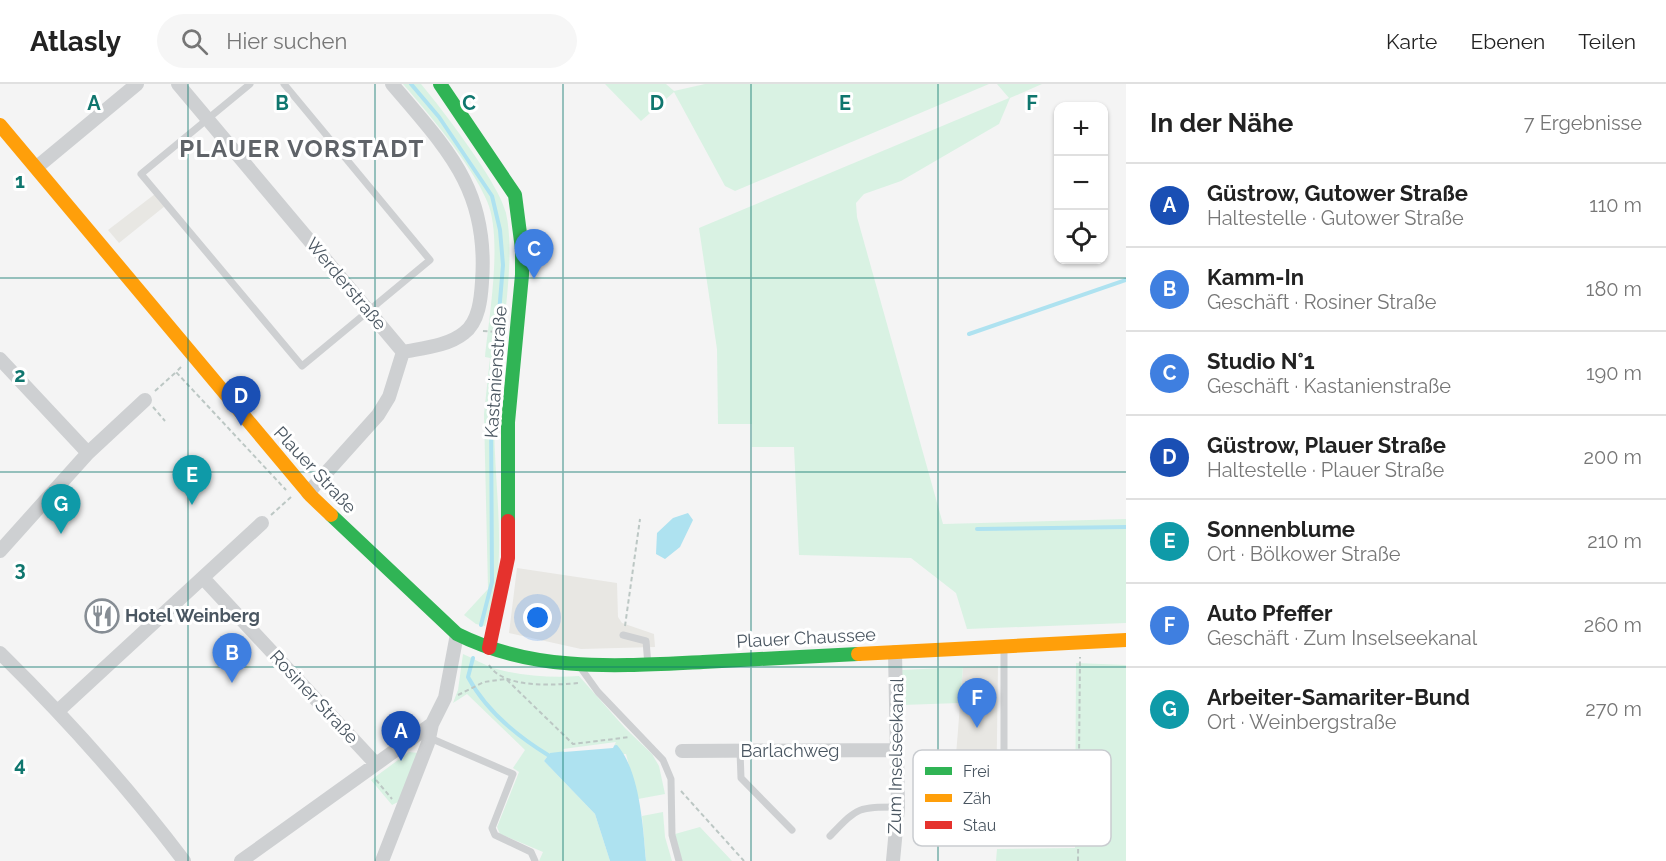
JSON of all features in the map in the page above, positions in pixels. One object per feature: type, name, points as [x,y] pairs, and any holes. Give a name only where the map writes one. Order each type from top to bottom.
[{"type":"main road","name":"Kastanienstraße","points":[[440,84],[515,195],[522,249],[508,422],[508,558],[489,648]]},
{"type":"main road","name":"Plauer Straße","points":[[0,125],[37,167],[84,228],[302,493],[457,634],[489,648]]},
{"type":"main road","name":"Plauer Chaussee","points":[[489,648],[535,660],[579,666],[648,665],[1126,640]]},
{"type":"street","points":[[37,167],[137,84]]},
{"type":"street","name":"Werderstraße","points":[[178,84],[403,351]]},
{"type":"street","points":[[302,493],[378,415],[389,397],[403,351],[439,344],[466,332],[480,306],[483,265],[482,228],[472,192],[454,161],[392,84]]},
{"type":"street","points":[[0,359],[88,453]]},
{"type":"street","points":[[0,551],[88,453],[149,396]]},
{"type":"street","points":[[58,711],[262,523]]},
{"type":"street","name":"Rosiner Straße","points":[[203,578],[374,770]]},
{"type":"street","points":[[382,861],[445,698],[457,634]]},
{"type":"street","name":"Zum Inselseekanal","points":[[893,861],[898,807],[895,652]]},
{"type":"street","points":[[0,653],[58,711],[128,791],[184,861]]},
{"type":"street","points":[[241,861],[431,731]]},
{"type":"street","name":"Barlachweg","points":[[682,751],[897,750]]},
{"type":"lane","points":[[250,84],[141,174],[302,366],[430,260],[284,84]]},
{"type":"lane","points":[[623,634],[646,641],[648,665]]},
{"type":"lane","points":[[1004,646],[1004,750]]},
{"type":"lane","points":[[579,666],[598,692],[663,760],[671,779],[672,835],[679,861]]},
{"type":"lane","points":[[431,731],[511,771],[512,775],[492,828],[495,835],[531,852],[535,861]]},
{"type":"lane","points":[[740,751],[741,778],[792,830]]},
{"type":"lane","points":[[830,836],[854,811],[870,807],[898,807]]},
{"type":"path","points":[[486,331],[505,332]]},
{"type":"path","points":[[149,396],[176,372]]},
{"type":"path","points":[[262,523],[302,493]]},
{"type":"path","points":[[623,634],[640,519]]},
{"type":"path","points":[[1079,750],[1080,642]]},
{"type":"path","points":[[489,648],[486,659],[494,672],[506,679],[573,744],[642,736]]},
{"type":"path","points":[[463,693],[484,682],[506,679],[553,686],[579,683],[590,679]]},
{"type":"path","points":[[374,770],[402,811]]},
{"type":"path","points":[[671,779],[744,861]]},
{"type":"path","points":[[1078,846],[1078,861]]},
{"type":"shaded area","points":[[155,194],[165,206],[119,243],[108,230]]},
{"type":"shaded area","points":[[517,568],[617,583],[618,617],[622,623],[654,634],[655,647],[581,649],[509,633]]},
{"type":"shaded area","points":[[998,666],[997,750],[956,750],[963,667]]},
{"type":"green space","points":[[403,84],[421,84],[430,95],[482,166],[506,213],[509,233],[508,280],[494,423],[499,559],[495,593],[485,626],[476,624],[464,615],[488,589],[484,414],[490,358],[485,357],[492,300],[494,235],[492,216],[480,187],[461,156]]},
{"type":"green space","points":[[605,84],[666,84],[674,91],[705,84],[989,84],[735,191],[725,186],[674,92],[641,121]]},
{"type":"green space","points":[[997,84],[1042,84],[1010,98],[999,124],[901,181],[864,194],[856,203],[857,217],[943,524],[1126,519],[1126,623],[967,629],[956,593],[911,558],[799,555],[794,447],[752,447],[752,424],[718,424],[717,349],[699,228],[1009,98]]},
{"type":"green space","points":[[463,654],[493,668],[514,673],[579,676],[625,728],[652,754],[659,766],[665,794],[638,799],[626,754],[550,753],[544,761],[595,814],[610,861],[539,861],[543,852],[500,834],[497,827],[519,772],[513,768],[525,750],[467,694],[453,703],[458,690]]},
{"type":"green space","points":[[1076,663],[1126,665],[1126,861],[996,861],[997,849],[1111,846],[1111,750],[1076,750]]},
{"type":"green space","points":[[963,667],[960,703],[902,705],[901,670]]},
{"type":"green space","points":[[409,752],[419,753],[400,801],[392,805],[371,780]]},
{"type":"green space","points":[[663,812],[665,837],[672,861],[646,861],[642,816]]},
{"type":"green space","points":[[700,827],[732,861],[682,861],[675,834]]},
{"type":"water","points":[[688,513],[693,520],[680,547],[665,559],[656,554],[657,533],[673,518]]},
{"type":"water","points":[[617,745],[631,769],[639,800],[646,861],[610,861],[595,814],[544,761],[550,753]]},
{"type":"pier","points":[[616,742],[613,748],[564,752],[563,749]]},
{"type":"waterway","points":[[411,84],[439,117],[492,196],[500,230],[503,265],[491,410],[492,582],[481,625]]},
{"type":"waterway","points":[[969,334],[1126,280]]},
{"type":"waterway","points":[[977,529],[1126,527]]},
{"type":"waterway","points":[[473,658],[468,677],[483,700],[514,730],[548,755]]},
{"type":"traffic: fast","points":[[440,84],[515,195],[522,249],[522,275],[508,422],[508,521]]},
{"type":"traffic: fast","points":[[331,515],[457,634],[487,647],[517,655],[547,661],[609,665],[858,654]]},
{"type":"traffic: slow","points":[[0,125],[311,496],[331,515]]},
{"type":"traffic: slow","points":[[858,654],[1126,640]]},
{"type":"traffic: jam","points":[[489,648],[508,558],[508,521]]},
{"type":"place","name":"Studio N°1","points":[[534,279]]},
{"type":"place","name":"Güstrow, Plauer Straße","points":[[241,426]]},
{"type":"place","name":"Sonnenblume","points":[[192,505]]},
{"type":"place","name":"Arbeiter-Samariter-Bund","points":[[61,534]]},
{"type":"place","name":"Hotel Weinberg","points":[[102,616]]},
{"type":"place","name":"Kamm-In","points":[[232,683]]},
{"type":"place","name":"Auto Pfeffer","points":[[977,728]]},
{"type":"place","name":"Güstrow, Gutower Straße","points":[[401,761]]},
{"type":"district","name":"PLAUER VORSTADT","points":[[302,149]]}]
